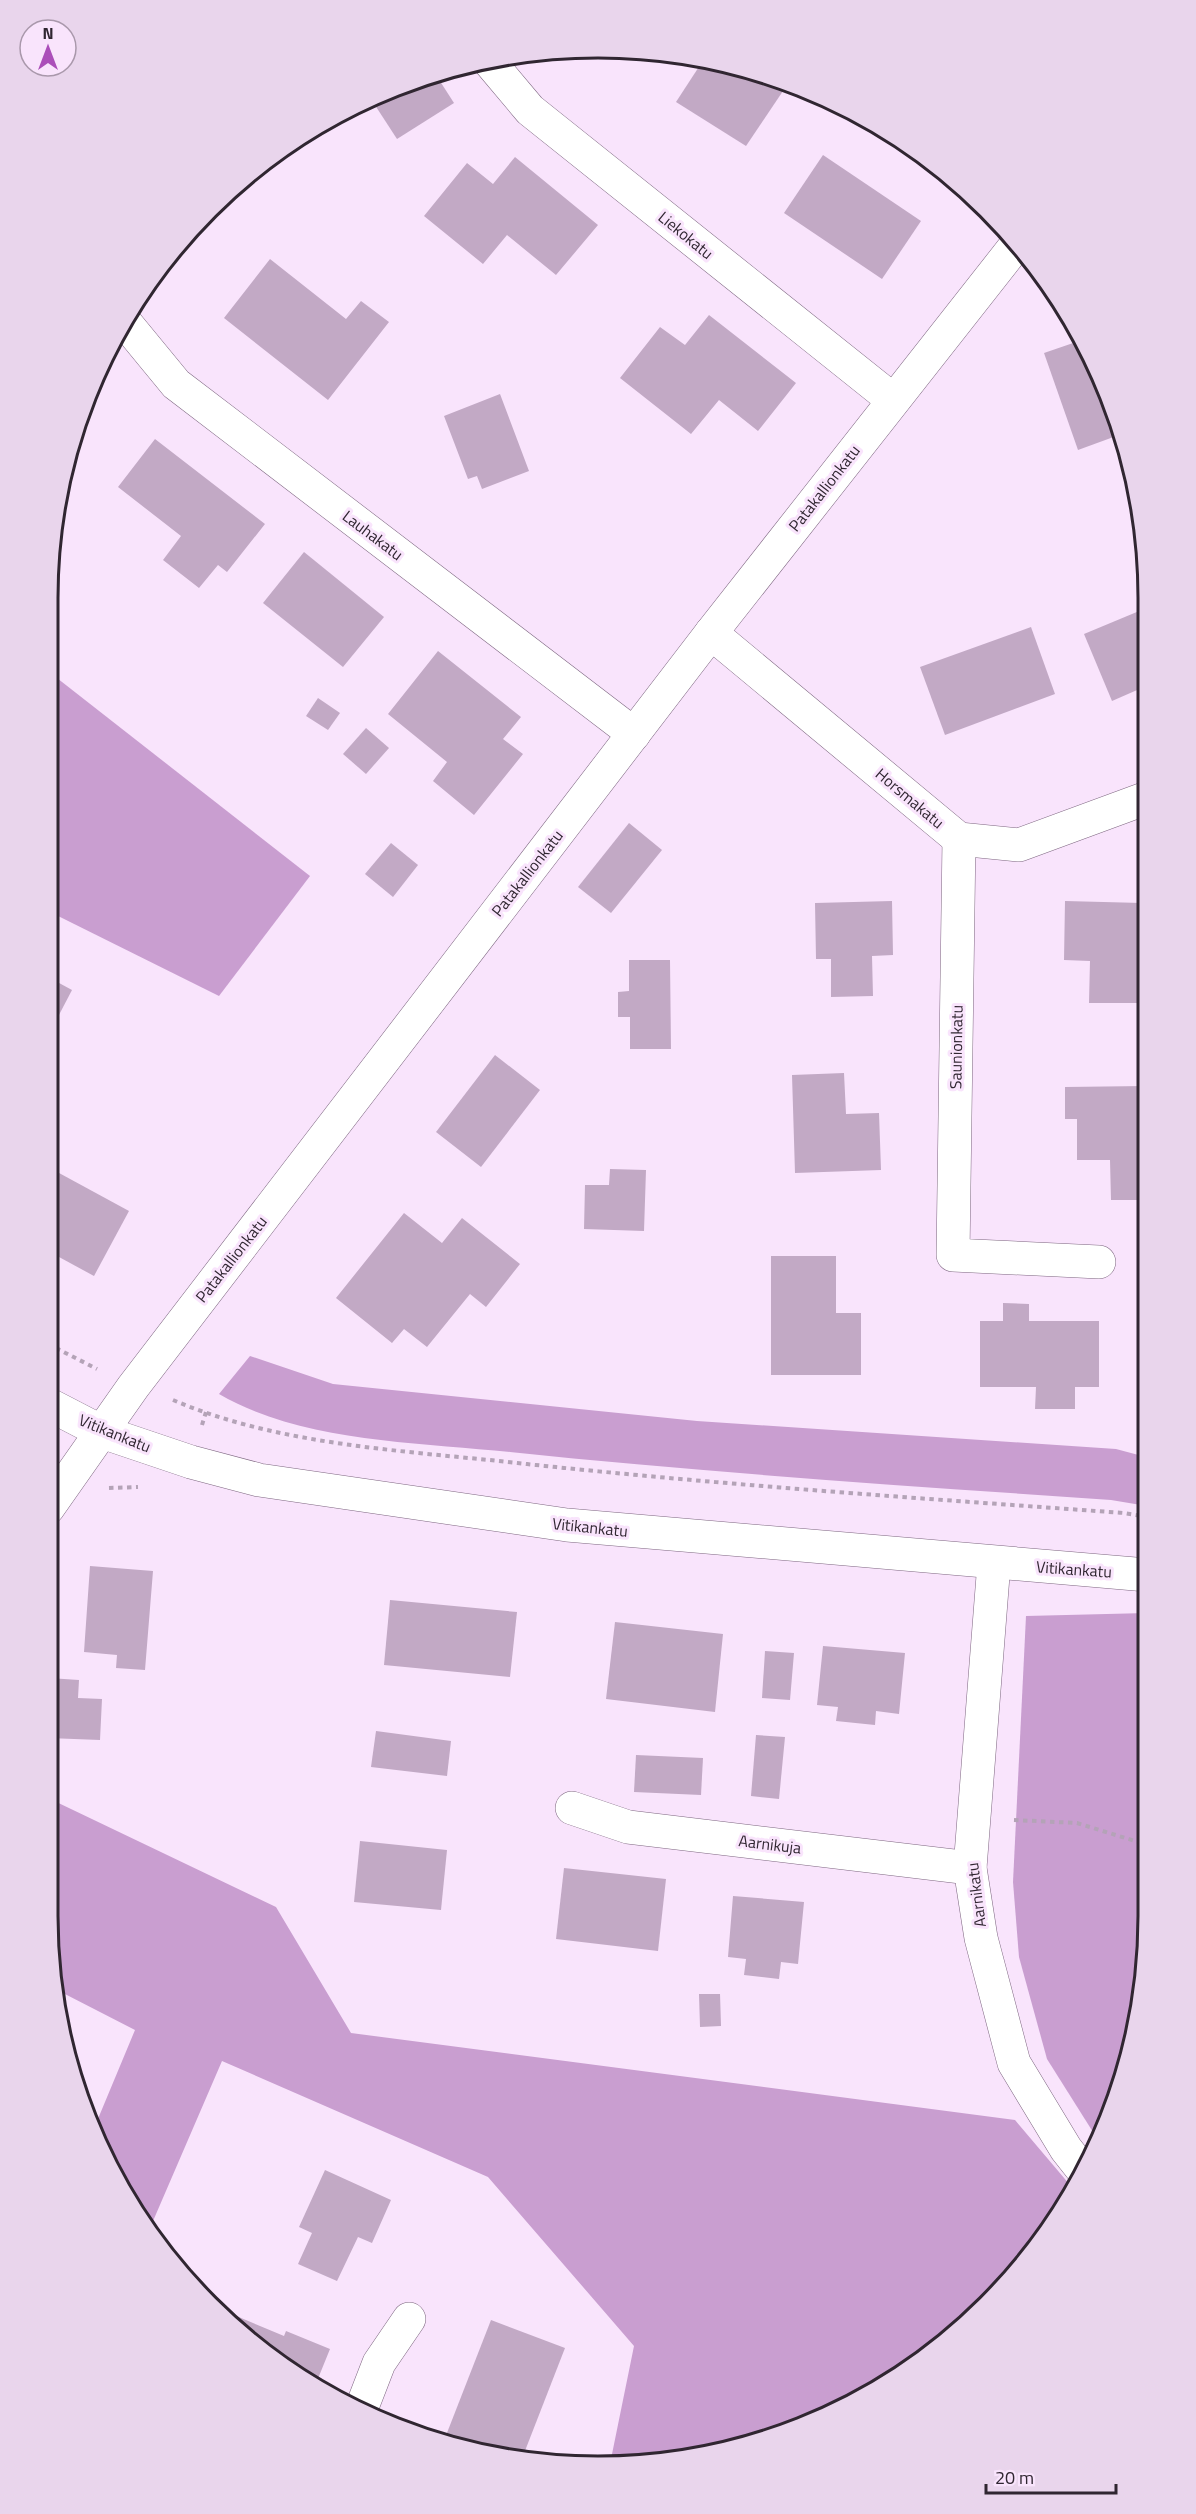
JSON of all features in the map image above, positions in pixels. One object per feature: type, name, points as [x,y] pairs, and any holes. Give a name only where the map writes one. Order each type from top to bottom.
[{"type":"street","name":"Liekokatu","points":[[495,69],[530,110],[893,400]]},
{"type":"street","name":"Patakallionkatu","points":[[58,1494],[133,1386],[711,633],[1011,251]]},
{"type":"street","name":"Lauhakatu","points":[[131,329],[176,384],[634,734]]},
{"type":"street","name":"Horsmakatu","points":[[711,633],[959,839],[1019,845],[1138,801]]},
{"type":"street","name":"Saunionkatu","points":[[959,839],[953,1255],[1099,1262]]},
{"type":"street","name":"Vitikankatu","points":[[58,1409],[102,1432],[190,1462],[259,1480],[555,1524],[1138,1574]]},
{"type":"street","name":"Aarnikatu","points":[[994,1563],[970,1868],[981,1938],[1014,2063],[1066,2149],[1077,2163]]},
{"type":"street","name":"Aarnikuja","points":[[572,1808],[628,1827],[970,1868]]},
{"type":"street","points":[[364,2402],[380,2363],[409,2319]]},
{"type":"path","points":[[206,1412],[325,1442],[660,1479],[1138,1515]]},
{"type":"path","points":[[974,1818],[1077,1824],[1138,1842]]},
{"type":"shaded area","points":[[58,679],[310,876],[219,996],[58,916]]},
{"type":"shaded area","points":[[250,1356],[333,1384],[697,1421],[1116,1449],[1138,1455],[1138,1504],[1111,1500],[810,1479],[399,1442],[323,1431],[286,1422],[251,1410],[219,1394]]},
{"type":"shaded area","points":[[1138,1613],[1138,1916],[1133,1986],[1119,2056],[1092,2131],[1047,2059],[1019,1957],[1013,1882],[1026,1616]]},
{"type":"shaded area","points":[[58,1803],[276,1907],[351,2033],[1015,2120],[1067,2182],[1047,2216],[1004,2272],[954,2322],[898,2365],[837,2400],[771,2427],[703,2445],[668,2451],[612,2455],[634,2346],[488,2177],[222,2061],[153,2221],[114,2155],[98,2118],[135,2030],[64,1994],[58,1916]]},
{"type":"building","points":[[698,68],[738,77],[783,92],[746,146],[676,102]]},
{"type":"building","points":[[441,82],[454,103],[397,139],[376,107]]},
{"type":"building","points":[[823,155],[921,221],[882,279],[784,213]]},
{"type":"building","points":[[515,157],[598,225],[556,275],[507,235],[483,264],[424,216],[467,163],[493,184]]},
{"type":"building","points":[[270,259],[346,319],[361,301],[389,322],[328,400],[224,318]]},
{"type":"building","points":[[709,315],[796,383],[758,431],[719,400],[691,434],[620,378],[660,327],[685,345]]},
{"type":"building","points":[[1073,343],[1096,392],[1113,437],[1078,450],[1044,353]]},
{"type":"building","points":[[500,394],[529,471],[482,489],[477,476],[468,479],[444,416]]},
{"type":"building","points":[[155,439],[265,524],[227,572],[218,565],[199,588],[163,560],[181,536],[118,487]]},
{"type":"building","points":[[304,552],[384,617],[343,667],[263,603]]},
{"type":"building","points":[[1138,612],[1138,690],[1112,701],[1084,634]]},
{"type":"building","points":[[1031,627],[1055,694],[945,735],[920,667]]},
{"type":"building","points":[[438,651],[521,717],[503,739],[523,754],[474,815],[433,781],[447,762],[388,714]]},
{"type":"building","points":[[318,698],[340,713],[328,730],[306,716]]},
{"type":"building","points":[[366,728],[389,748],[366,774],[343,754]]},
{"type":"building","points":[[629,823],[662,850],[611,913],[578,887]]},
{"type":"building","points":[[391,843],[418,865],[393,897],[365,874]]},
{"type":"building","points":[[892,901],[893,955],[872,956],[873,996],[831,997],[831,959],[816,959],[815,903]]},
{"type":"building","points":[[1065,901],[1138,903],[1138,1003],[1089,1003],[1090,961],[1064,960]]},
{"type":"building","points":[[629,960],[670,960],[671,1049],[630,1049],[630,1017],[618,1017],[618,992],[629,991]]},
{"type":"building","points":[[58,982],[72,990],[58,1017]]},
{"type":"building","points":[[495,1055],[540,1090],[481,1167],[436,1132]]},
{"type":"building","points":[[844,1073],[846,1114],[879,1113],[881,1170],[795,1173],[792,1075]]},
{"type":"building","points":[[1138,1086],[1138,1200],[1111,1200],[1110,1160],[1077,1160],[1077,1119],[1065,1119],[1065,1087]]},
{"type":"building","points":[[610,1169],[646,1170],[644,1231],[584,1229],[585,1185],[609,1185]]},
{"type":"building","points":[[58,1172],[129,1211],[94,1276],[58,1256]]},
{"type":"building","points":[[404,1213],[442,1243],[462,1218],[520,1264],[486,1307],[470,1294],[427,1347],[404,1329],[392,1343],[336,1298]]},
{"type":"building","points":[[771,1256],[836,1256],[836,1313],[861,1313],[861,1375],[771,1375]]},
{"type":"building","points":[[1003,1303],[1029,1304],[1029,1321],[1099,1321],[1099,1387],[1075,1387],[1075,1409],[1035,1409],[1036,1387],[980,1387],[980,1321],[1003,1321]]},
{"type":"building","points":[[90,1566],[153,1571],[145,1670],[116,1668],[117,1655],[84,1652]]},
{"type":"building","points":[[390,1600],[517,1612],[510,1677],[384,1665]]},
{"type":"building","points":[[615,1622],[723,1634],[715,1712],[606,1699]]},
{"type":"building","points":[[823,1646],[905,1653],[899,1714],[876,1711],[875,1725],[836,1721],[838,1707],[817,1705]]},
{"type":"building","points":[[765,1651],[794,1653],[790,1700],[762,1698]]},
{"type":"building","points":[[58,1679],[79,1680],[78,1698],[102,1699],[100,1740],[58,1738]]},
{"type":"building","points":[[376,1731],[451,1741],[447,1776],[371,1767]]},
{"type":"building","points":[[756,1735],[785,1737],[779,1799],[751,1796]]},
{"type":"building","points":[[636,1755],[703,1758],[701,1795],[634,1792]]},
{"type":"building","points":[[360,1841],[447,1850],[441,1910],[354,1902]]},
{"type":"building","points":[[564,1868],[666,1879],[658,1951],[556,1939]]},
{"type":"building","points":[[733,1896],[804,1902],[798,1964],[781,1962],[779,1979],[744,1975],[746,1959],[728,1957]]},
{"type":"building","points":[[699,1994],[720,1994],[721,2026],[700,2027]]},
{"type":"building","points":[[325,2170],[391,2200],[372,2243],[358,2237],[337,2281],[298,2264],[312,2233],[299,2227]]},
{"type":"building","points":[[236,2316],[284,2336],[286,2331],[330,2349],[319,2377],[298,2365]]},
{"type":"building","points":[[491,2320],[565,2348],[525,2451],[447,2434]]}]
